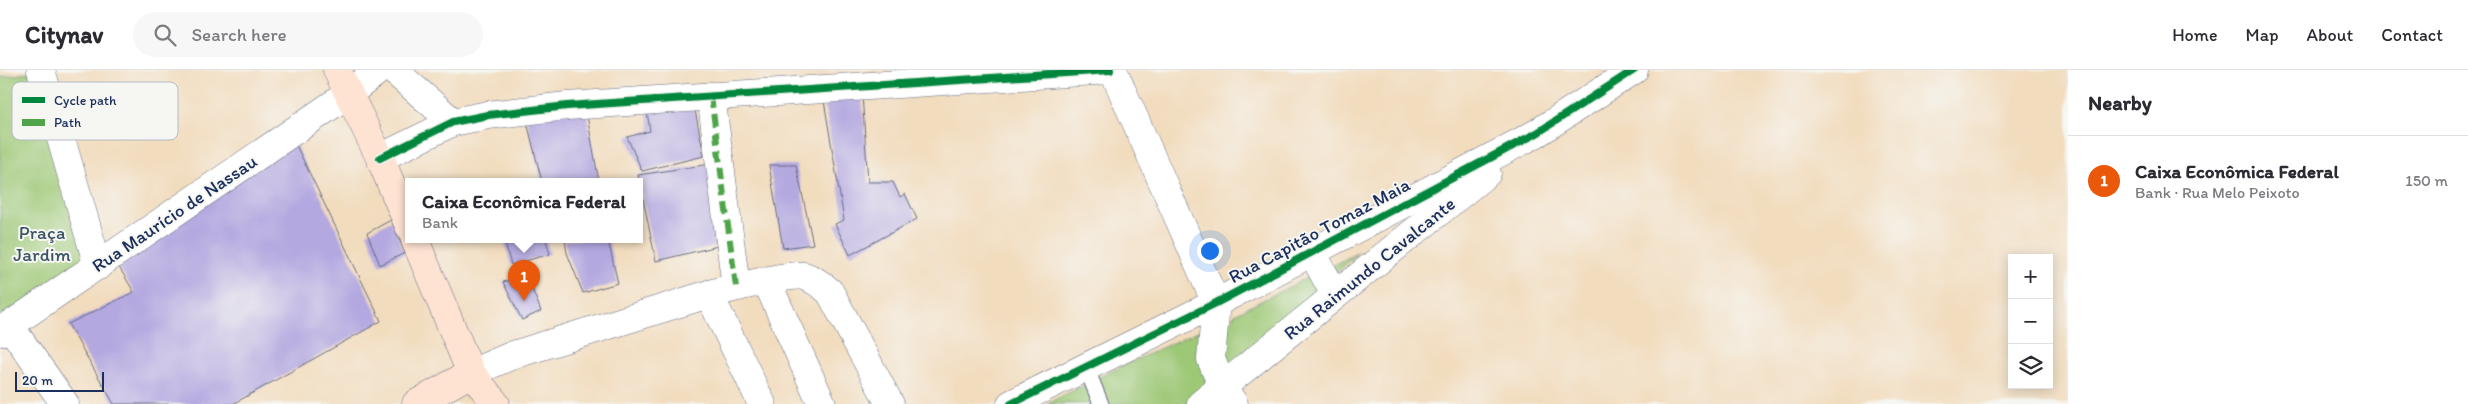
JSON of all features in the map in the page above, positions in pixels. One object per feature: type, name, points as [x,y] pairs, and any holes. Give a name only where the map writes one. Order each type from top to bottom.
[{"type":"main road","points":[[337,70],[380,158],[405,217]]},
{"type":"main road","points":[[416,243],[471,373],[496,404]]},
{"type":"main road","points":[[416,404],[446,396],[471,373]]},
{"type":"street","name":"Rua Maurício de Nassau","points":[[5,329],[348,94],[379,70]]},
{"type":"street","points":[[393,70],[453,122]]},
{"type":"street","points":[[380,158],[453,122],[488,115],[567,106],[1111,70],[1216,302],[1211,359],[1228,395]]},
{"type":"street","name":"Rua Capitão Tomaz Maia","points":[[1011,404],[1216,302],[1538,133],[1634,70]]},
{"type":"street","points":[[710,96],[736,287]]},
{"type":"street","name":"Rua Raimundo Cavalcante","points":[[1201,404],[1228,395],[1335,295],[1538,133]]},
{"type":"street","points":[[61,140],[98,266]]},
{"type":"street","points":[[1312,252],[1335,295]]},
{"type":"street","points":[[471,373],[513,355],[709,294],[736,287],[802,276],[818,282],[830,292],[890,404]]},
{"type":"street","points":[[767,282],[822,404]]},
{"type":"street","points":[[709,294],[762,404]]},
{"type":"street","points":[[5,329],[65,404]]},
{"type":"lane","points":[[1086,367],[1101,404]]},
{"type":"green space","name":"Praça Jardim","points":[[35,72],[38,82],[12,82],[12,140],[55,140],[92,263],[0,327],[0,77]]},
{"type":"green space","points":[[1359,252],[1224,374],[1213,350],[1235,314]]},
{"type":"green space","points":[[1211,325],[1196,350],[1211,384],[1188,404],[1109,404],[1097,378]]},
{"type":"green space","points":[[1084,385],[1093,404],[1046,404]]},
{"type":"building","points":[[862,94],[868,182],[893,182],[900,197],[905,194],[917,219],[850,255],[835,224],[844,220],[823,95]]},
{"type":"building","points":[[646,105],[694,105],[704,156],[642,171],[627,137],[650,131]]},
{"type":"building","points":[[586,110],[598,178],[541,178],[526,118]]},
{"type":"building","points":[[295,143],[381,321],[233,404],[114,404],[68,324],[134,292],[116,262]]},
{"type":"building","points":[[711,164],[722,245],[656,261],[643,199],[643,178],[639,178],[638,175]]},
{"type":"building","points":[[769,165],[796,165],[813,244],[783,248]]},
{"type":"building","points":[[391,220],[405,253],[380,265],[367,233]]},
{"type":"building","points":[[505,243],[547,243],[550,254],[511,265]]},
{"type":"building","points":[[565,243],[609,243],[618,283],[583,293],[567,253]]},
{"type":"building","points":[[526,274],[541,311],[522,320],[503,282]]},
{"type":"marked path","points":[[711,96],[736,287]]},
{"type":"cycle path","points":[[380,158],[453,122],[488,115],[567,106],[1110,70]]},
{"type":"cycle path","points":[[1011,404],[1216,303],[1537,133],[1634,70]]},
{"type":"place","name":"Caixa Econômica Federal","points":[[524,301]]}]
